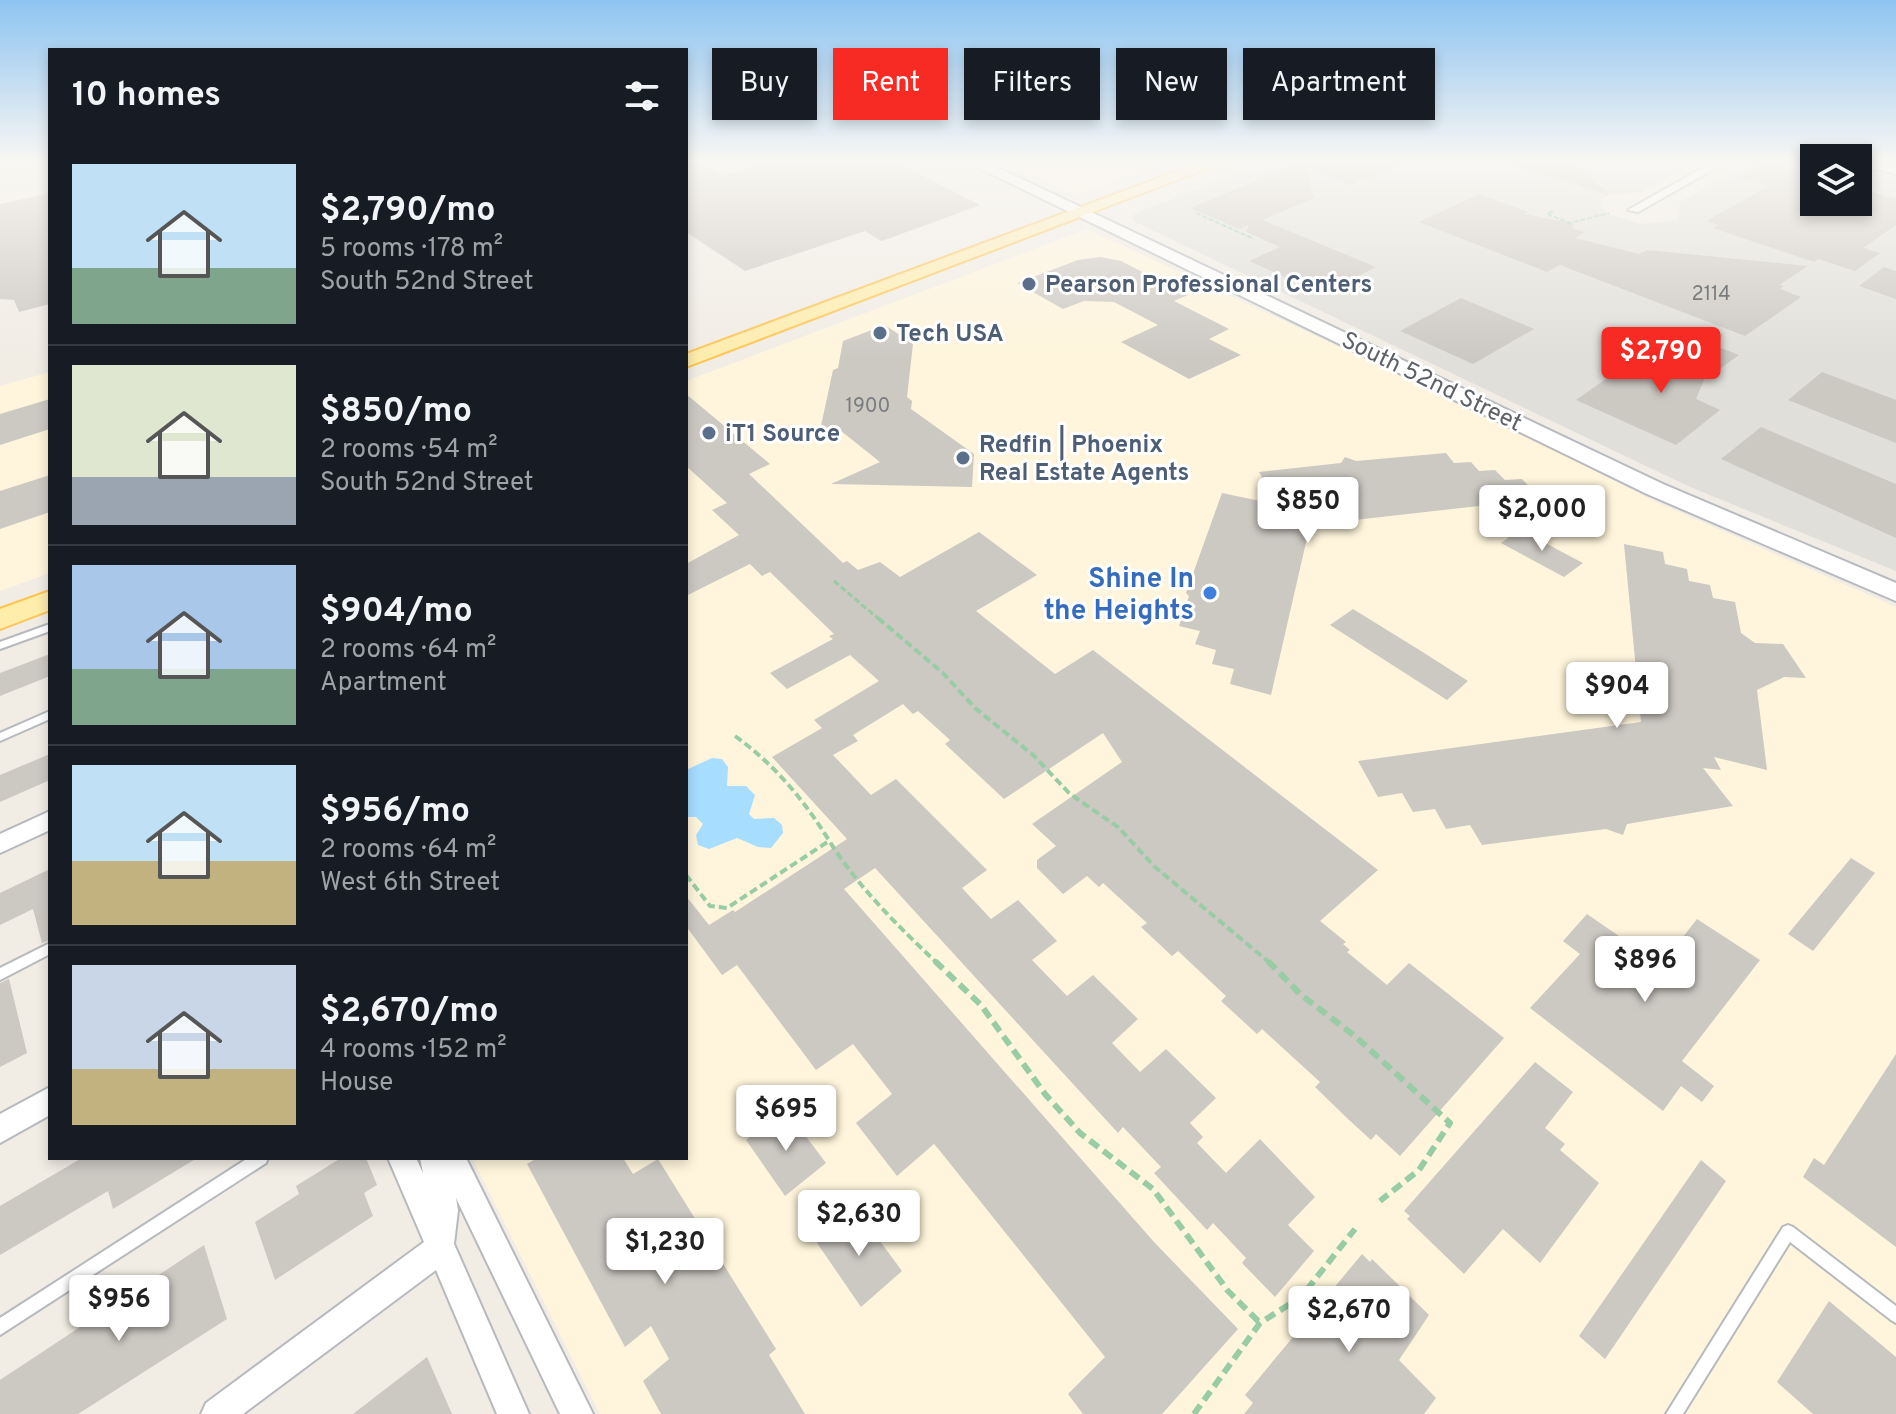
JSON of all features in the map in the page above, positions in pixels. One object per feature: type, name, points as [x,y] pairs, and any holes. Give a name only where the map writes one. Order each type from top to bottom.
[{"type":"main road","points":[[688,360],[1044,227]]},
{"type":"main road","name":"South 52nd Street","points":[[1110,227],[1655,489],[1896,593]]},
{"type":"main road","points":[[0,619],[48,601]]},
{"type":"street","points":[[0,844],[48,821]]},
{"type":"street","points":[[0,1129],[48,1101]]},
{"type":"street","points":[[403,1160],[513,1414]]},
{"type":"street","points":[[217,1414],[439,1249],[444,1210],[434,1160]]},
{"type":"street","points":[[452,1160],[577,1414]]},
{"type":"lane","points":[[0,646],[48,628]]},
{"type":"lane","points":[[0,737],[48,716]]},
{"type":"lane","points":[[0,974],[48,949]]},
{"type":"lane","points":[[0,1327],[258,1160]]},
{"type":"lane","points":[[1674,1414],[1788,1232],[1896,1315]]},
{"type":"path","points":[[1227,227],[1254,239]]},
{"type":"path","points":[[834,581],[943,673],[975,708],[1033,755],[1070,794],[1118,827],[1155,867],[1202,909],[1250,943],[1300,994],[1356,1037],[1450,1123],[1419,1170],[1380,1201]]},
{"type":"path","points":[[735,736],[760,756],[808,809],[827,832],[829,841],[902,930],[981,1005],[1045,1094],[1080,1133],[1153,1189],[1228,1291],[1260,1323]]},
{"type":"path","points":[[688,878],[710,906],[727,908],[829,841]]},
{"type":"path","points":[[1194,1414],[1260,1323],[1301,1297],[1355,1229]]},
{"type":"shaded area","points":[[1146,227],[1896,227],[1896,571],[1690,487]]},
{"type":"shaded area","points":[[1087,229],[1500,422],[1654,501],[1896,607],[1896,1414],[600,1414],[473,1160],[688,1160],[688,380]]},
{"type":"shaded area","points":[[48,373],[48,574],[0,591],[0,386]]},
{"type":"water","points":[[712,758],[722,759],[728,767],[727,786],[746,786],[755,795],[749,814],[754,819],[774,818],[782,825],[783,833],[771,848],[758,847],[737,838],[709,849],[698,845],[696,835],[703,824],[696,817],[688,817],[688,769]]},
{"type":"building","points":[[0,227],[48,227],[48,305],[19,312],[14,300],[0,299]]},
{"type":"building","points":[[688,227],[920,227],[881,241],[865,231],[745,271],[688,233]]},
{"type":"building","points":[[1248,227],[1279,227],[1376,267],[1323,294],[1249,261],[1280,247],[1246,232]]},
{"type":"building","points":[[1432,227],[1572,227],[1585,232],[1575,238],[1639,254],[1647,250],[1808,266],[1779,285],[1784,286],[1780,289],[1801,297],[1745,336],[1560,265],[1547,272]]},
{"type":"building","points":[[1893,227],[1863,248],[1880,253],[1855,271],[1818,259],[1814,262],[1713,228]]},
{"type":"building","points":[[1100,257],[1121,261],[1188,295],[1174,301],[1229,329],[1209,339],[1241,355],[1189,379],[1121,342],[1158,325],[1114,302],[1084,301],[1063,309],[1017,283],[1078,260]]},
{"type":"building","points":[[1884,267],[1896,271],[1896,299],[1859,286]]},
{"type":"building","points":[[1461,298],[1534,329],[1473,364],[1400,331]]},
{"type":"building","points":[[885,325],[913,344],[907,397],[912,401],[911,409],[974,454],[972,487],[831,484],[880,462],[836,427],[819,435],[833,370],[838,368],[843,341]]},
{"type":"building","points":[[1723,333],[1718,347],[1739,355],[1717,371],[1709,368],[1696,399],[1720,410],[1676,445],[1576,400],[1630,362],[1663,375]]},
{"type":"building","points":[[1822,372],[1896,400],[1896,443],[1788,400]]},
{"type":"building","points":[[688,396],[770,464],[749,474],[843,563],[847,561],[858,570],[880,562],[900,577],[979,532],[1037,575],[976,611],[1055,674],[1093,650],[1378,870],[1320,921],[1346,942],[1343,944],[1350,950],[1347,952],[1387,985],[1409,963],[1504,1038],[1400,1156],[1376,1134],[1371,1140],[1348,1119],[1315,1087],[1320,1082],[1262,1029],[1257,1034],[1221,1001],[1226,996],[1178,951],[1172,956],[1141,927],[1147,923],[1103,883],[1099,887],[1087,876],[1063,894],[1037,868],[1037,860],[1056,846],[1032,824],[1122,762],[1103,733],[1004,799],[945,744],[950,740],[918,711],[913,714],[903,704],[853,735],[858,741],[833,755],[871,795],[896,779],[987,870],[962,888],[991,919],[1018,900],[1057,941],[1032,960],[1067,996],[1093,975],[1138,1019],[1112,1043],[1140,1072],[1166,1049],[1216,1098],[1190,1123],[1203,1137],[1197,1143],[1226,1173],[1260,1139],[1315,1197],[1288,1225],[1314,1251],[1275,1297],[1242,1263],[1246,1258],[1213,1223],[1207,1230],[1154,1173],[1161,1167],[1123,1127],[1118,1133],[875,868],[844,889],[1154,1242],[1238,1329],[1162,1414],[1083,1414],[1068,1394],[1105,1357],[934,1144],[897,1176],[856,1123],[892,1094],[853,1044],[816,1070],[737,965],[722,975],[688,929],[688,899],[709,925],[733,910],[735,912],[847,839],[772,757],[822,728],[814,720],[879,681],[850,655],[787,689],[770,673],[833,639],[829,636],[834,634],[770,572],[762,576],[750,564],[688,595],[688,563],[739,535],[712,510],[727,503],[688,468]]},
{"type":"building","points":[[48,400],[48,430],[0,445],[0,414]]},
{"type":"building","points":[[1761,427],[1896,484],[1896,538],[1721,459]]},
{"type":"building","points":[[1446,453],[1454,463],[1471,462],[1479,471],[1495,470],[1505,480],[1522,479],[1541,499],[1310,525],[1271,695],[1230,684],[1234,669],[1212,664],[1216,650],[1195,644],[1200,631],[1179,626],[1189,596],[1186,593],[1222,493],[1260,501],[1259,494],[1272,495],[1259,472],[1341,463],[1345,457],[1356,461]]},
{"type":"building","points":[[48,476],[48,513],[0,529],[0,491]]},
{"type":"building","points":[[1520,529],[1583,563],[1564,577],[1501,543]]},
{"type":"building","points":[[1624,544],[1663,552],[1665,564],[1687,569],[1689,581],[1710,585],[1713,598],[1735,602],[1741,633],[1755,643],[1783,644],[1806,678],[1784,677],[1757,690],[1767,770],[1714,757],[1721,770],[1703,768],[1733,806],[1627,824],[1623,835],[1606,829],[1482,845],[1470,825],[1446,829],[1435,809],[1413,812],[1402,793],[1378,797],[1358,761],[1641,722]]},
{"type":"building","points":[[1353,609],[1468,681],[1447,700],[1330,625]]},
{"type":"building","points":[[48,655],[48,677],[0,696],[0,673]]},
{"type":"building","points":[[48,755],[48,781],[0,802],[0,775]]},
{"type":"building","points":[[1851,858],[1875,873],[1813,951],[1788,934]]},
{"type":"building","points":[[48,870],[48,941],[42,943],[33,909],[0,925],[0,893]]},
{"type":"building","points":[[1587,914],[1661,965],[1697,919],[1760,960],[1682,1061],[1714,1086],[1702,1102],[1681,1086],[1663,1111],[1530,1008],[1580,954],[1563,941]]},
{"type":"building","points":[[9,979],[27,1053],[0,1067],[0,983]]},
{"type":"building","points":[[1896,1054],[1896,1247],[1803,1177],[1814,1158],[1824,1165]]},
{"type":"building","points":[[1535,1062],[1573,1092],[1545,1128],[1565,1144],[1560,1150],[1599,1183],[1540,1263],[1503,1229],[1464,1274],[1407,1219],[1410,1216],[1404,1211]]},
{"type":"building","points":[[786,1110],[826,1163],[785,1196],[746,1140]]},
{"type":"building","points":[[79,1160],[194,1160],[113,1209],[108,1191],[0,1255],[0,1206]]},
{"type":"building","points":[[338,1160],[367,1160],[377,1185],[364,1193],[373,1216],[275,1280],[255,1222],[299,1194],[296,1186]]},
{"type":"building","points":[[534,1160],[624,1160],[633,1174],[659,1160],[776,1349],[769,1355],[805,1414],[661,1414],[643,1381],[669,1359],[651,1326],[625,1347],[527,1164]]},
{"type":"building","points":[[1701,1160],[1726,1181],[1605,1359],[1579,1336]]},
{"type":"building","points":[[857,1210],[902,1271],[861,1307],[817,1243]]},
{"type":"building","points":[[204,1245],[227,1319],[78,1414],[0,1414],[0,1380]]},
{"type":"building","points":[[1362,1254],[1370,1262],[1372,1259],[1429,1315],[1399,1360],[1436,1398],[1424,1414],[1244,1414],[1253,1403],[1245,1395]]},
{"type":"building","points":[[1829,1301],[1896,1357],[1896,1414],[1813,1414],[1777,1382]]},
{"type":"building","points":[[427,1357],[452,1414],[353,1414]]},
{"type":"place","name":"Pearson Professional Centers","points":[[1029,284]]},
{"type":"place","name":"Tech USA","points":[[880,333]]},
{"type":"place","name":"iT1 Source","points":[[709,433]]},
{"type":"place","name":"Redfin | Phoenix Real Estate Agents","points":[[963,458]]},
{"type":"place","name":"Shine In the Heights","points":[[1210,593]]}]
